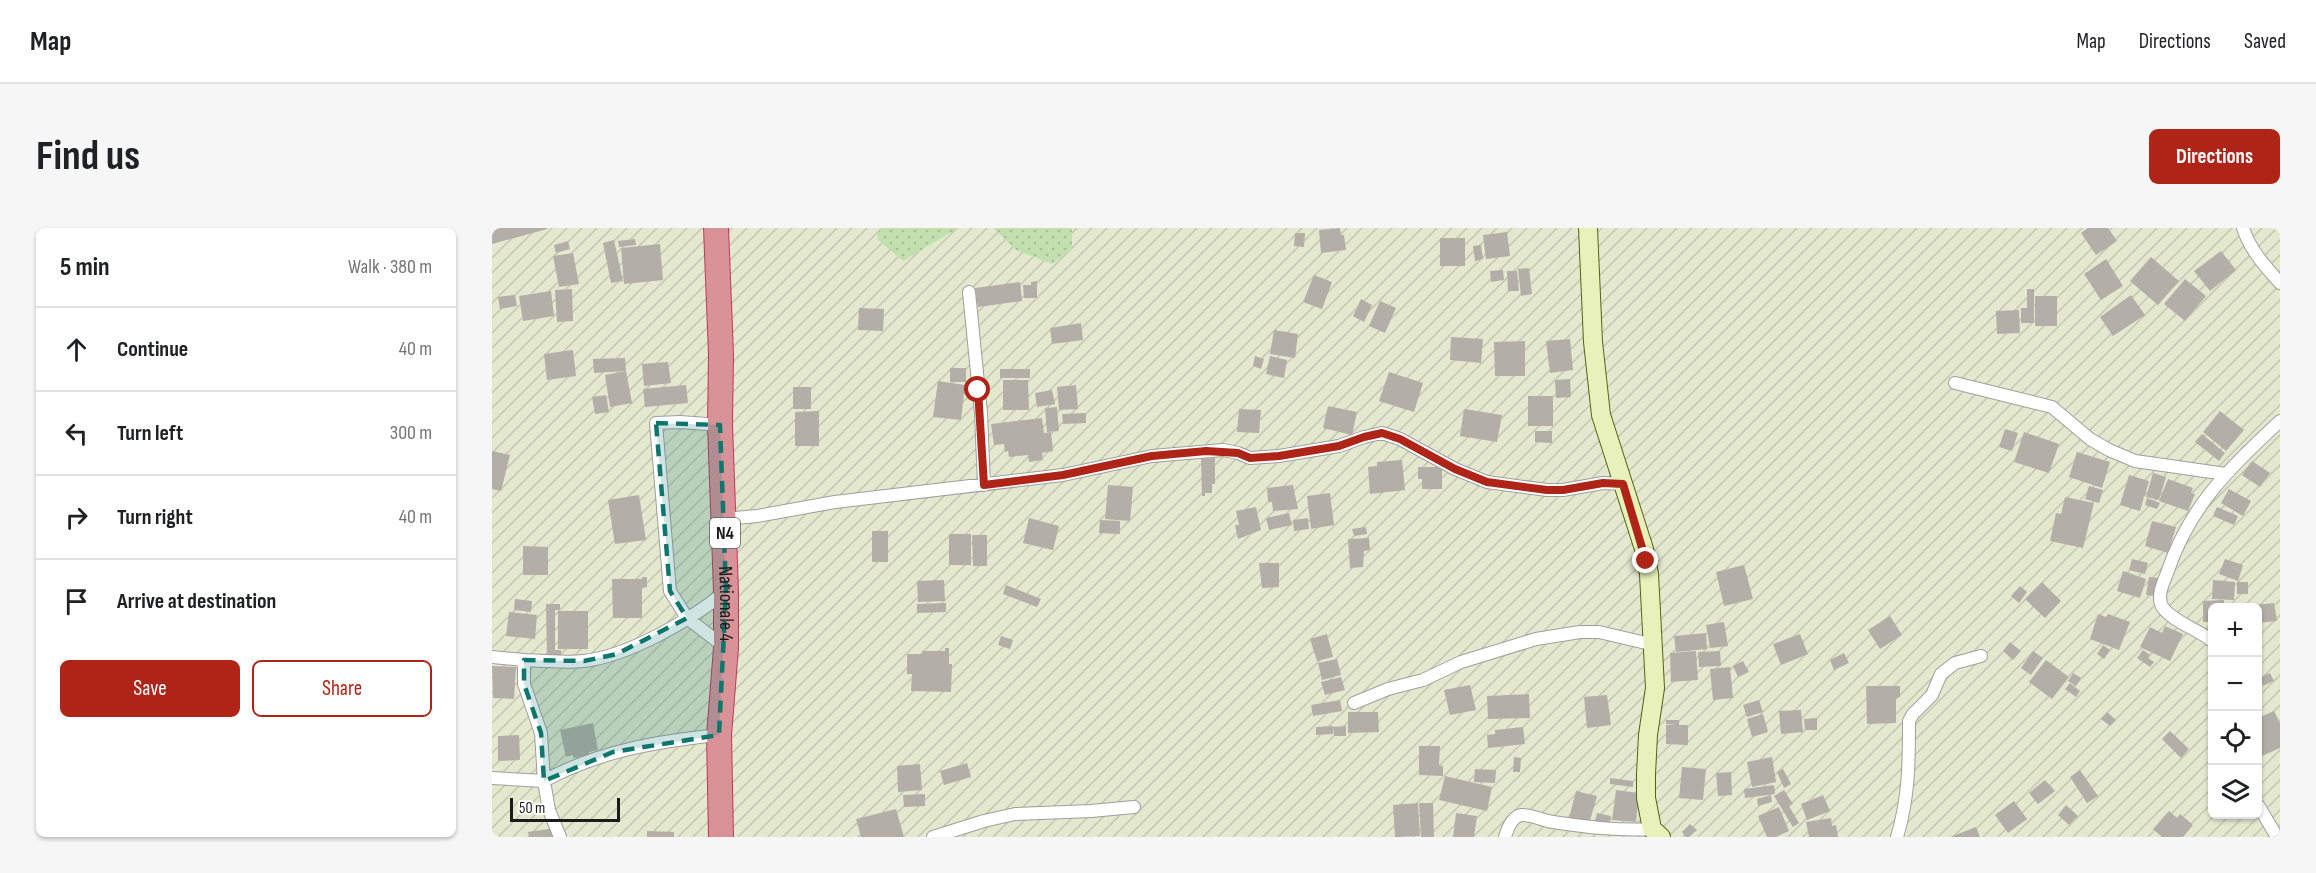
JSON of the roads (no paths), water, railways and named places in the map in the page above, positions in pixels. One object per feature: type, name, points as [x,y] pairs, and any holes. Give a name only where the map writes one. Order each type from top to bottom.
[{"type":"highway","name":"Nationale 4","points":[[716,228],[726,591],[726,648],[719,735],[721,837]]},
{"type":"street","points":[[1505,837],[1507,829],[1516,818],[1522,815],[1548,822],[1599,829],[1656,833],[1646,798],[1647,735],[1655,688],[1649,574],[1644,549],[1601,415],[1597,384],[1588,228]]},
{"type":"street","points":[[2243,228],[2248,243],[2280,283]]},
{"type":"street","points":[[969,292],[981,413],[984,485]]},
{"type":"street","points":[[1955,383],[2052,407],[2090,439],[2135,461],[2226,474]]},
{"type":"street","points":[[2208,637],[2162,607],[2160,596],[2180,537],[2194,513],[2226,474],[2280,421]]},
{"type":"street","points":[[720,425],[656,423],[670,591],[687,618],[726,648]]},
{"type":"street","points":[[724,519],[835,502],[1063,475],[1152,456],[1206,451],[1238,453],[1250,458],[1279,456],[1339,446],[1382,433],[1400,439],[1455,469],[1487,482],[1547,490],[1563,490],[1603,483],[1623,484]]},
{"type":"street","points":[[492,657],[584,661],[618,654],[705,609],[726,591]]},
{"type":"street","points":[[1354,703],[1377,693],[1423,680],[1461,662],[1536,639],[1580,632],[1599,632],[1646,643],[1654,648]]},
{"type":"street","points":[[1897,837],[1905,810],[1909,777],[1909,721],[1932,695],[1941,674],[1955,663],[1981,656]]},
{"type":"street","points":[[524,660],[524,684],[541,733],[544,781],[549,810],[560,837]]},
{"type":"street","points":[[492,778],[544,781],[613,752],[719,735]]},
{"type":"street","points":[[933,837],[1015,814],[1134,807]]},
{"type":"street","points":[[2262,812],[2277,837]]}]
